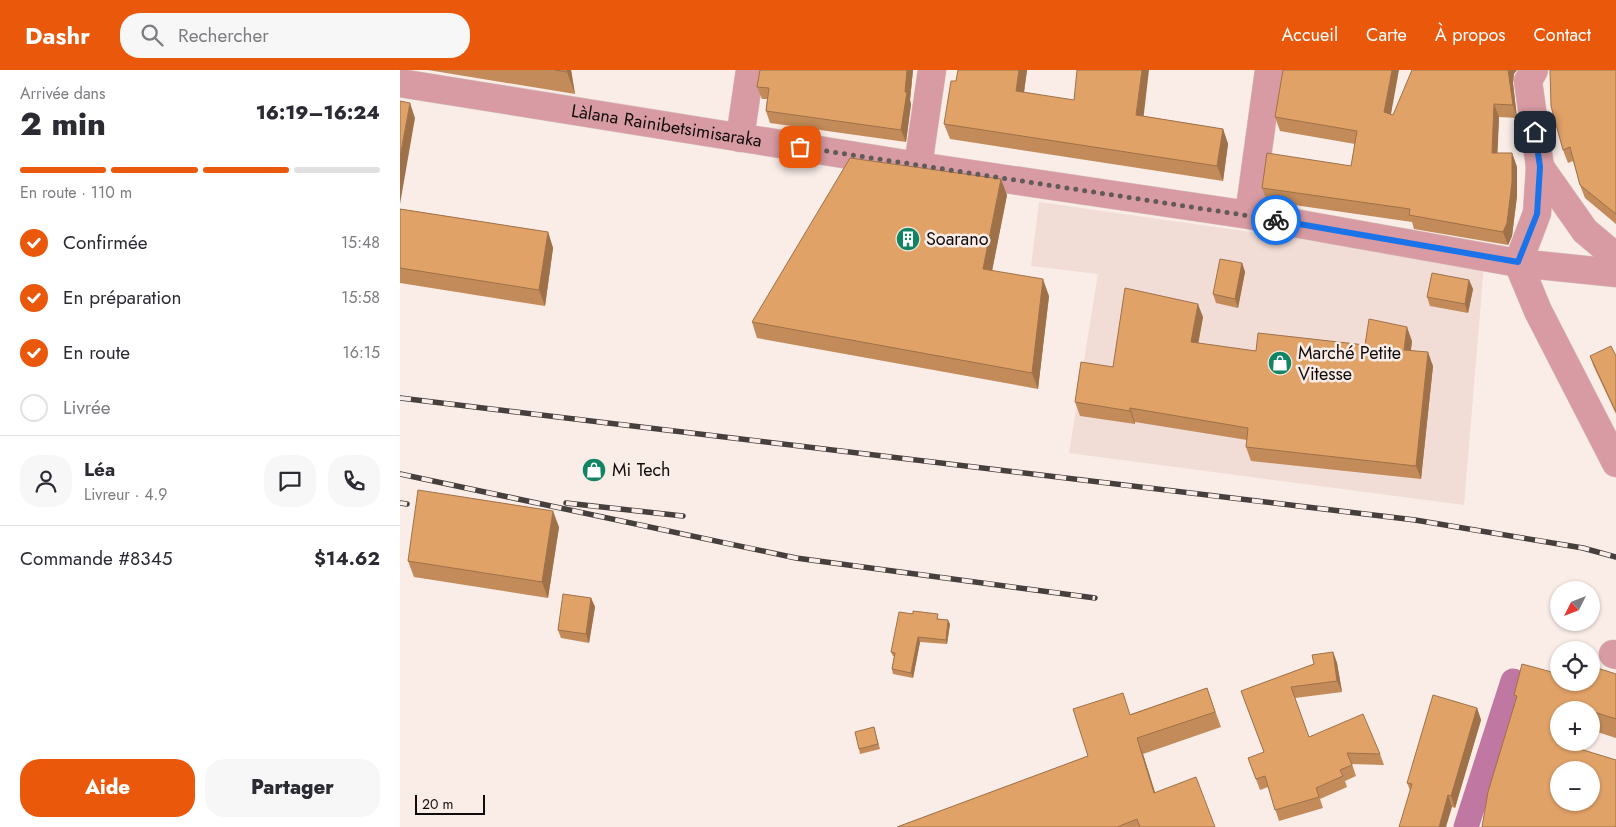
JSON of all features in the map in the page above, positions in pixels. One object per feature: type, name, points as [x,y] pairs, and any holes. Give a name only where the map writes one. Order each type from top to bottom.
[{"type":"street","points":[[740,138],[750,70]]},
{"type":"street","points":[[918,166],[932,70]]},
{"type":"street","points":[[1248,215],[1268,70]]},
{"type":"street","points":[[1534,70],[1528,81],[1540,167],[1537,214],[1518,262],[1538,310],[1616,462]]},
{"type":"street","name":"Làlana Rainibetsimisaraka","points":[[400,83],[918,166],[1248,215],[1518,262],[1616,272]]},
{"type":"street","points":[[1540,167],[1585,231],[1616,257]]},
{"type":"shaded area","name":"Marché Petite Vitesse","points":[[1039,202],[1484,265],[1464,505],[1069,453],[1098,274],[1031,266]]},
{"type":"building","points":[[760,70],[907,70],[905,92],[907,92],[901,130],[766,111],[769,88],[757,87]]},
{"type":"building","points":[[958,70],[1019,70],[1016,91],[1074,100],[1077,70],[1142,70],[1136,115],[1223,129],[1217,166],[944,124],[951,81],[956,81]]},
{"type":"building","points":[[1283,70],[1392,70],[1384,112],[1393,115],[1412,70],[1508,70],[1513,105],[1494,104],[1492,153],[1512,153],[1512,182],[1507,223],[1503,232],[1409,215],[1410,209],[1262,188],[1267,153],[1351,166],[1357,131],[1275,117]]},
{"type":"building","points":[[1550,70],[1616,70],[1616,214],[1580,185],[1570,147],[1563,150],[1551,106]]},
{"type":"building","points":[[400,101],[410,103],[400,157]]},
{"type":"building","name":"Soarano","points":[[850,158],[1001,179],[983,269],[1043,279],[1032,373],[752,322]]},
{"type":"building","points":[[400,209],[548,232],[539,290],[400,268]]},
{"type":"building","points":[[1220,259],[1242,263],[1235,299],[1213,294]]},
{"type":"building","points":[[1432,273],[1469,280],[1465,304],[1427,297]]},
{"type":"building","points":[[1125,288],[1198,304],[1191,342],[1256,351],[1258,333],[1365,345],[1369,319],[1407,327],[1404,350],[1428,352],[1416,466],[1246,447],[1248,428],[1130,408],[1130,411],[1075,402],[1081,362],[1113,367]]},
{"type":"building","points":[[1611,346],[1616,356],[1616,412],[1590,356]]},
{"type":"building","points":[[418,490],[553,511],[542,582],[408,561]]},
{"type":"building","points":[[563,594],[591,598],[586,634],[558,630]]},
{"type":"building","points":[[913,611],[938,614],[937,619],[948,620],[946,640],[918,637],[911,673],[892,669],[895,653],[891,652],[899,612],[913,614]]},
{"type":"building","points":[[1333,652],[1337,681],[1291,687],[1309,737],[1363,714],[1380,754],[1347,753],[1352,765],[1340,770],[1343,776],[1316,788],[1319,797],[1275,810],[1265,776],[1256,779],[1248,758],[1264,752],[1241,691],[1314,664],[1312,655]]},
{"type":"building","points":[[1522,664],[1550,672],[1550,691],[1600,691],[1600,669],[1616,674],[1616,719],[1600,714],[1600,701],[1550,701],[1550,751],[1587,751],[1616,760],[1616,827],[1482,827],[1488,792],[1517,696],[1514,695]]},
{"type":"building","points":[[1207,688],[1215,712],[1137,738],[1154,793],[1196,777],[1215,827],[1140,827],[1137,819],[1117,827],[897,827],[1088,756],[1073,709],[1123,693],[1130,715]]},
{"type":"building","points":[[1433,695],[1477,708],[1451,796],[1448,795],[1439,827],[1399,827],[1412,784],[1407,783]]},
{"type":"building","points":[[874,727],[878,744],[859,749],[855,732]]},
{"type":"waterway","points":[[1466,827],[1513,681]]},
{"type":"railway","points":[[400,398],[1415,520],[1583,548],[1616,557]]},
{"type":"railway","points":[[400,474],[796,558],[1095,598]]},
{"type":"railway","points":[[400,503],[407,504]]},
{"type":"railway","points":[[566,503],[683,516]]},
{"type":"way so far","points":[[800,147],[1276,220]]},
{"type":"place","name":"Soarano","points":[[908,239]]},
{"type":"place","name":"Marché Petite Vitesse","points":[[1280,363]]},
{"type":"place","name":"Mi Tech","points":[[594,470]]},
{"type":"route","points":[[1276,220],[1440,250],[1518,262],[1537,214],[1540,167],[1535,132]]}]
